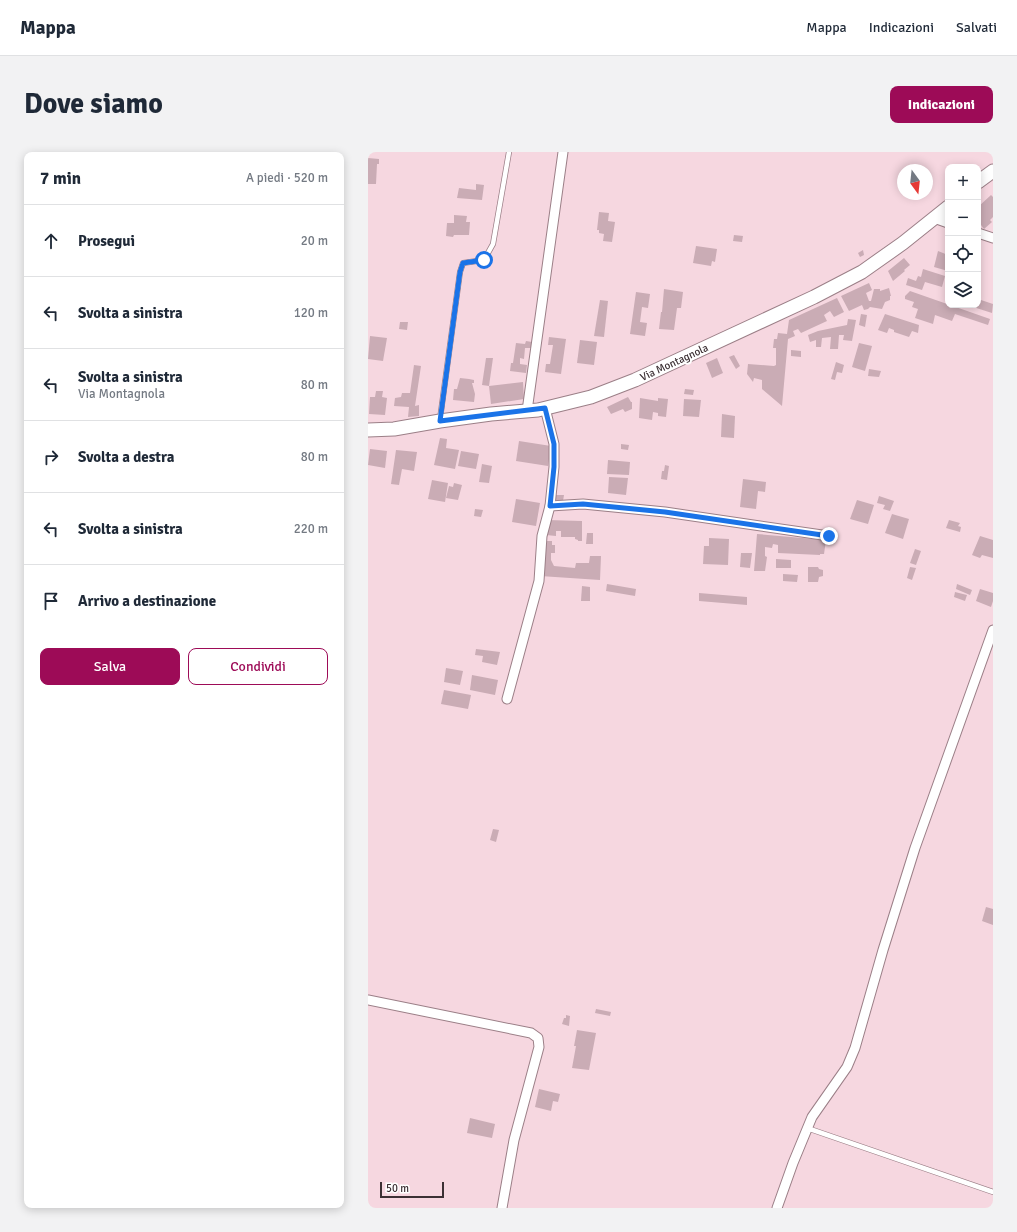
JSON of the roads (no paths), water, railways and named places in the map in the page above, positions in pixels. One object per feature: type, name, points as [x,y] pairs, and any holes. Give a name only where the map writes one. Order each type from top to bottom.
[{"type":"street","points":[[527,411],[563,152]]},
{"type":"street","points":[[981,180],[993,171]]},
{"type":"street","name":"Via Montagnola","points":[[368,430],[394,429],[440,421],[545,408],[591,396],[634,380],[814,297],[862,272],[903,243],[945,209]]},
{"type":"street","points":[[934,218],[945,222]]},
{"type":"street","points":[[981,234],[993,238]]},
{"type":"street","points":[[507,699],[539,581],[542,536],[550,506],[554,467],[554,444],[545,408]]},
{"type":"street","points":[[550,506],[583,504],[665,512],[829,536]]},
{"type":"street","points":[[777,1208],[812,1117],[847,1067],[855,1048],[883,950],[915,848],[993,630]]},
{"type":"street","points":[[368,1000],[531,1033],[538,1038],[539,1047],[514,1140],[502,1208]]},
{"type":"lane","points":[[440,421],[460,272],[463,263],[484,260],[493,244],[509,152]]},
{"type":"lane","points":[[807,1128],[993,1192]]}]
